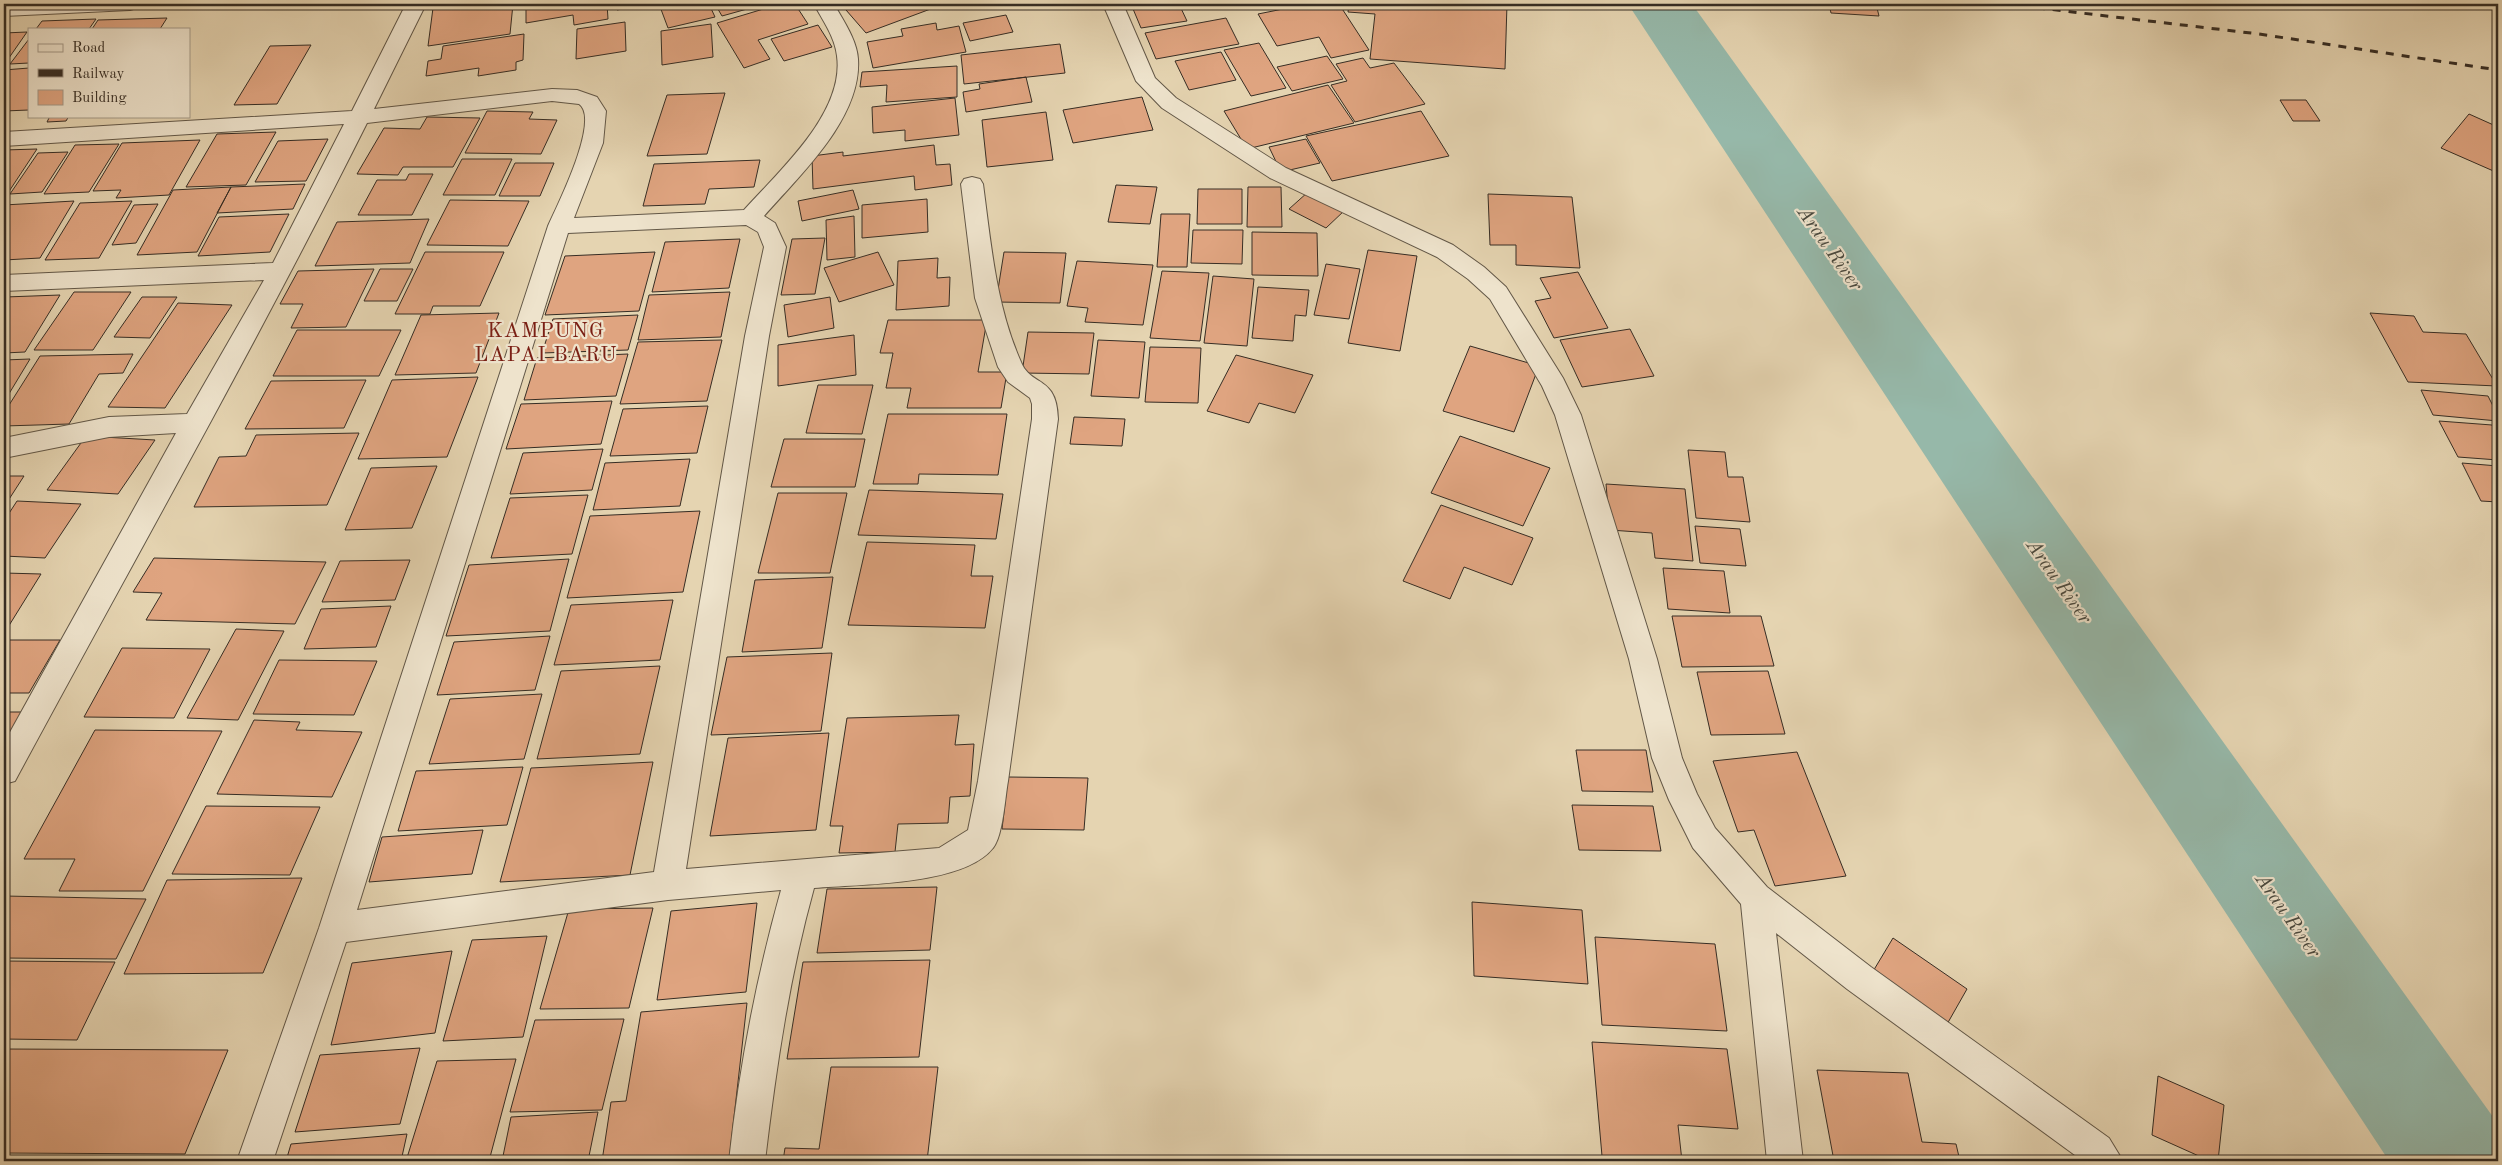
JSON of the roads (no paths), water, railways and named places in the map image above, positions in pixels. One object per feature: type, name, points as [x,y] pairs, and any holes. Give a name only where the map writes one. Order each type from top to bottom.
[{"type":"street","points":[[4,10],[130,4]]},
{"type":"street","points":[[4,771],[195,423],[281,271],[416,4]]},
{"type":"street","points":[[750,217],[829,125],[847,82],[848,58],[841,38],[824,4]]},
{"type":"street","points":[[1113,4],[1146,81],[1169,103],[1278,173],[1445,251],[1476,273],[1498,293],[1554,384],[1568,415],[1643,659],[1667,758],[1684,800],[1704,838],[1756,898],[1859,978],[2097,1150],[2105,1161]]},
{"type":"street","points":[[4,138],[358,117],[552,96],[573,96],[591,102],[595,110],[592,148],[559,226],[335,928],[254,1161]]},
{"type":"street","points":[[335,928],[668,885],[802,872],[880,868],[941,862],[963,852],[982,838],[994,781],[1045,419],[1045,404],[1040,392],[1013,372],[996,328],[987,298],[972,184]]},
{"type":"street","points":[[559,226],[750,217],[767,228],[775,247],[757,336],[668,885]]},
{"type":"street","points":[[4,283],[281,271]]},
{"type":"street","points":[[4,448],[109,427],[195,423]]},
{"type":"street","points":[[747,1161],[750,1124],[770,1004],[782,942],[802,872]]},
{"type":"street","points":[[1756,898],[1785,1161]]},
{"type":"waterway","name":"Arau River","points":[[1660,4],[2456,1161]]},
{"type":"railway","points":[[2005,4],[2259,34],[2498,70]]},
{"type":"district","name":"KAMPUNG LAPAI BARU","points":[[546,343]]}]
